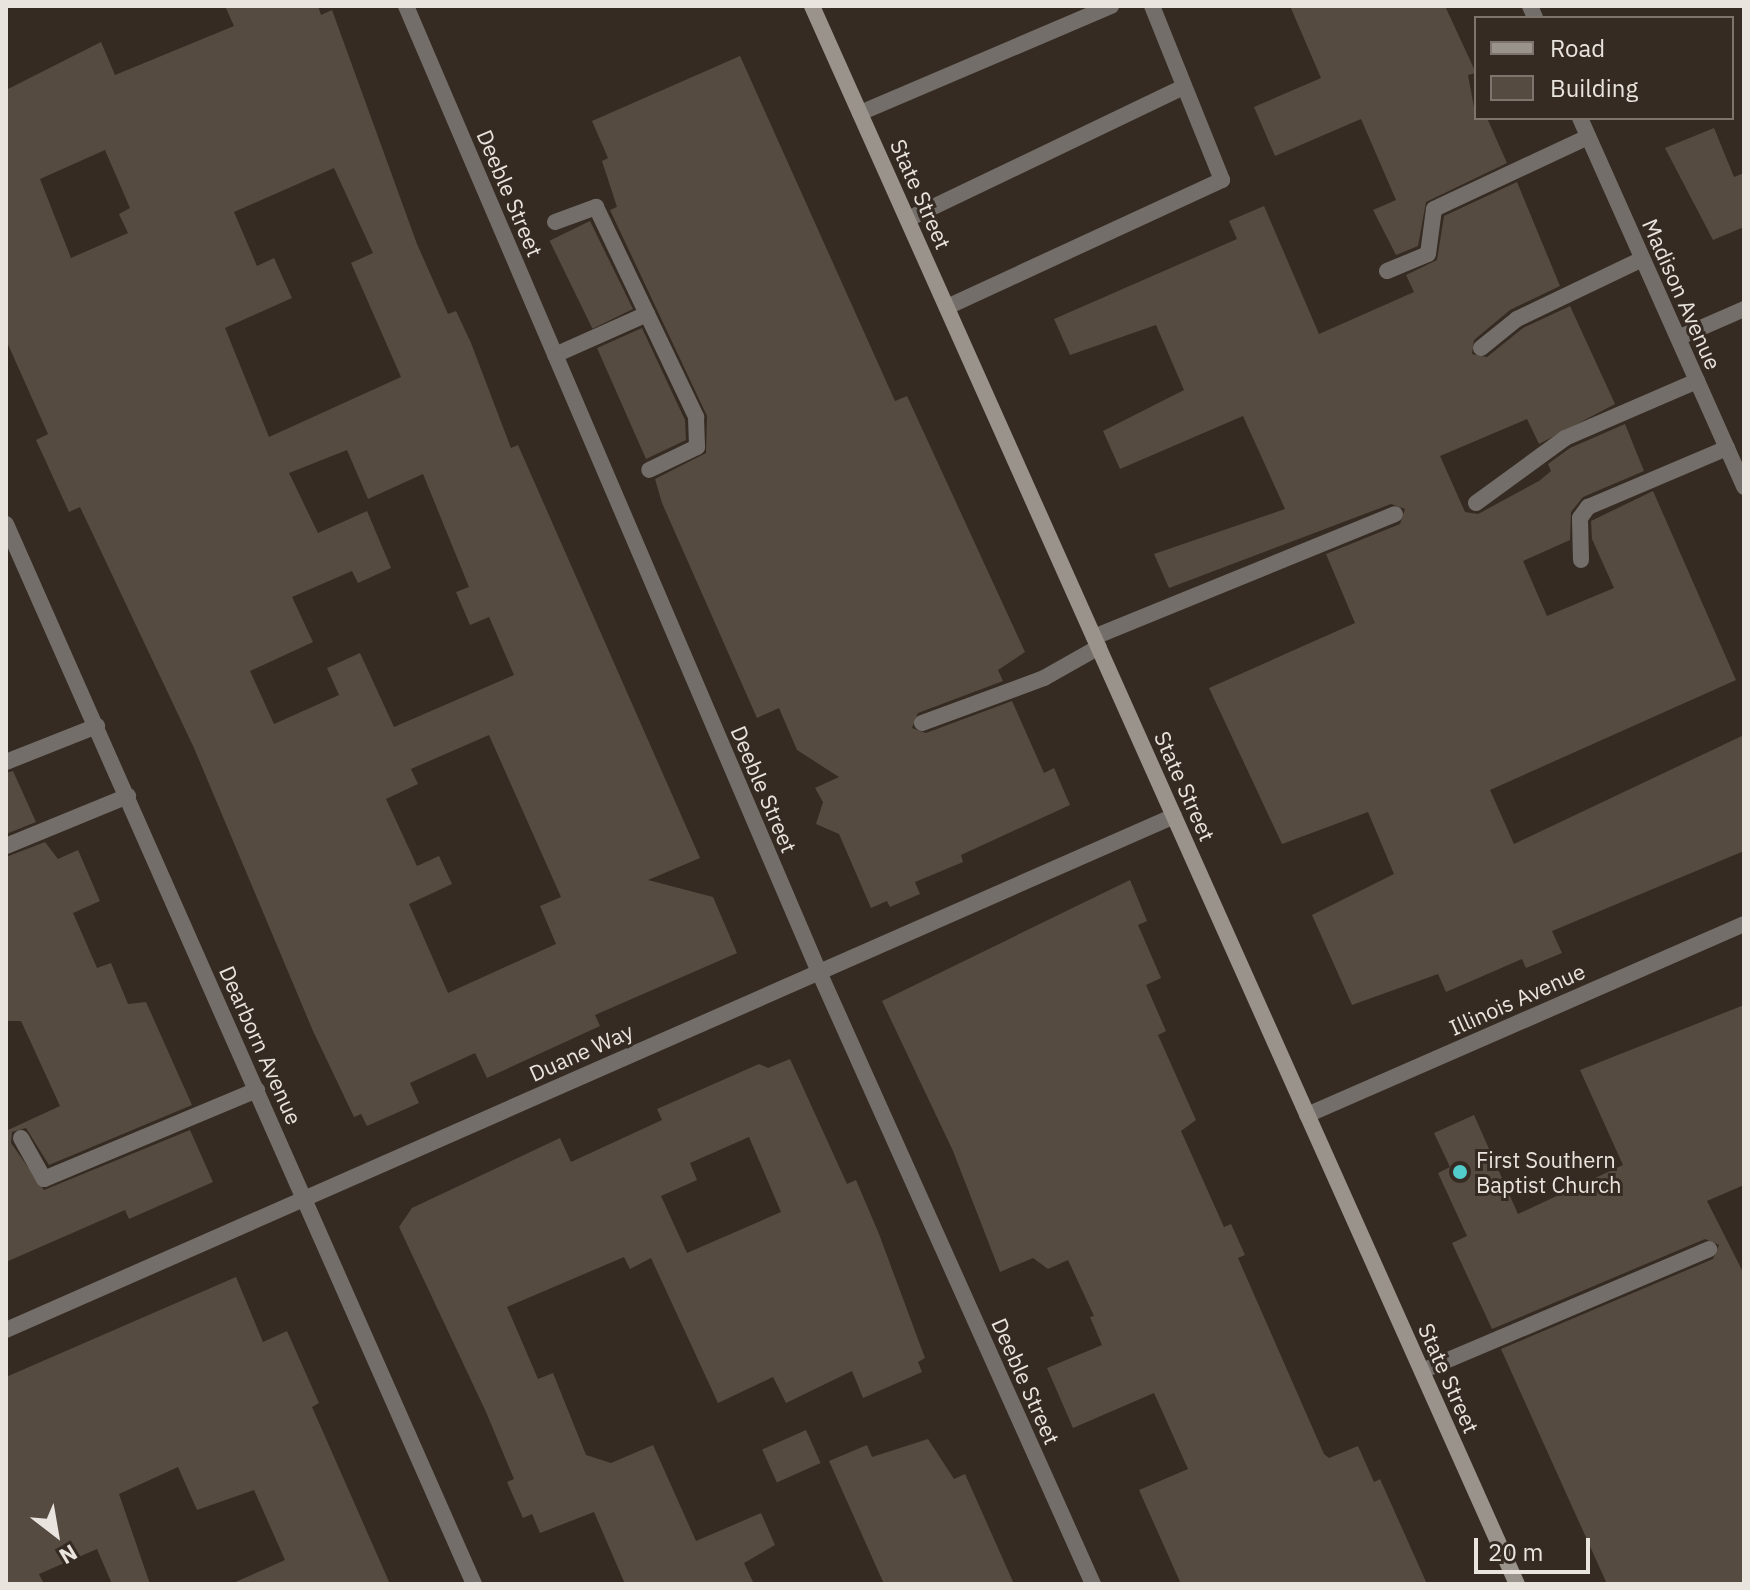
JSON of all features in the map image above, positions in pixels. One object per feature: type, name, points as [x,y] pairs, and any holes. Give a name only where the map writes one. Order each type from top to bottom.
[{"type":"main road","name":"State Street","points":[[812,6],[1517,1584]]},
{"type":"street","name":"Deeble Street","points":[[406,6],[819,972],[1093,1584]]},
{"type":"street","points":[[860,113],[1111,6]]},
{"type":"street","points":[[947,307],[1222,180],[1152,6]]},
{"type":"street","points":[[908,219],[1184,87]]},
{"type":"street","name":"Madison Avenue","points":[[1581,120],[1680,337],[1744,487]]},
{"type":"street","points":[[1387,271],[1428,254],[1434,209],[1588,137]]},
{"type":"street","points":[[555,222],[596,207],[696,417],[697,447],[649,470]]},
{"type":"street","points":[[1481,348],[1517,319],[1642,259]]},
{"type":"street","points":[[1680,337],[1744,309]]},
{"type":"street","points":[[555,355],[647,314]]},
{"type":"street","points":[[1476,503],[1565,438],[1697,381]]},
{"type":"street","points":[[1581,560],[1580,518],[1588,507],[1727,448]]},
{"type":"street","points":[[922,723],[1044,678],[1096,642],[1395,514]]},
{"type":"street","name":"Dearborn Avenue","points":[[6,524],[474,1584]]},
{"type":"street","points":[[6,762],[97,726]]},
{"type":"street","points":[[6,846],[128,796]]},
{"type":"street","name":"Duane Way","points":[[6,1330],[1174,816]]},
{"type":"street","name":"Illinois Avenue","points":[[1307,1115],[1744,924]]},
{"type":"street","points":[[21,1138],[44,1179],[257,1090]]},
{"type":"street","points":[[1422,1371],[1709,1249]]},
{"type":"building","points":[[225,6],[318,6],[321,15],[332,10],[417,244],[448,314],[456,311],[471,343],[511,448],[518,445],[700,858],[648,880],[713,897],[737,953],[595,1015],[600,1026],[487,1078],[475,1053],[410,1083],[419,1103],[367,1126],[361,1114],[354,1117],[313,1031],[194,748],[80,507],[69,512],[36,440],[48,434],[6,340],[6,90],[101,42],[115,75],[234,26]],"holes":[[[105,150],[130,208],[119,214],[128,233],[71,258],[40,179]],[[334,168],[373,253],[351,263],[401,377],[269,437],[225,328],[292,298],[274,258],[257,266],[234,212]],[[347,450],[368,499],[423,474],[469,587],[456,592],[470,625],[489,617],[514,675],[394,727],[360,653],[327,668],[339,695],[274,724],[250,671],[313,642],[292,597],[352,571],[358,583],[391,568],[367,511],[318,533],[289,473]],[[489,735],[561,897],[540,906],[556,944],[448,993],[409,904],[452,884],[439,856],[417,866],[386,799],[418,784],[411,769]]]},
{"type":"building","points":[[1290,6],[1445,6],[1474,69],[1474,74],[1468,75],[1474,120],[1488,120],[1507,163],[1426,202],[1418,246],[1396,255],[1373,210],[1396,200],[1361,119],[1275,156],[1254,107],[1321,78]]},
{"type":"building","points":[[740,56],[895,401],[907,396],[1025,652],[998,670],[1003,681],[918,713],[912,728],[926,733],[1012,701],[1044,773],[1054,768],[1070,805],[961,855],[963,862],[915,882],[920,894],[890,907],[887,901],[871,908],[839,834],[816,824],[823,802],[815,788],[839,777],[797,750],[779,708],[757,718],[662,503],[655,479],[706,453],[707,416],[610,210],[617,207],[602,161],[608,158],[592,121]]},
{"type":"building","points":[[1714,128],[1734,177],[1744,173],[1744,227],[1713,240],[1665,148]]},
{"type":"building","points":[[1517,182],[1560,286],[1510,310],[1474,340],[1472,354],[1487,357],[1523,328],[1570,306],[1615,404],[1539,444],[1527,419],[1440,456],[1465,512],[1478,514],[1539,481],[1551,471],[1548,464],[1570,448],[1625,424],[1644,471],[1583,497],[1571,512],[1570,540],[1523,561],[1547,616],[1614,588],[1592,539],[1591,521],[1653,491],[1736,680],[1490,790],[1514,844],[1744,735],[1744,851],[1552,931],[1562,953],[1526,968],[1522,959],[1446,992],[1438,974],[1352,1005],[1312,915],[1394,874],[1368,812],[1282,844],[1209,688],[1355,623],[1326,554],[1400,524],[1405,509],[1391,504],[1169,588],[1154,554],[1285,509],[1243,416],[1120,469],[1103,431],[1184,390],[1156,325],[1070,355],[1054,319],[1237,239],[1229,221],[1264,206],[1319,334],[1414,292],[1406,275],[1437,260],[1444,216]]},
{"type":"building","points":[[590,221],[633,309],[593,329],[550,241]]},
{"type":"building","points":[[642,328],[685,420],[686,440],[646,459],[597,348]]},
{"type":"building","points":[[13,771],[36,822],[6,834],[6,773]]},
{"type":"building","points":[[45,842],[58,859],[78,850],[100,901],[73,913],[97,968],[111,963],[128,1004],[146,1002],[192,1105],[49,1165],[26,1128],[12,1132],[11,1143],[44,1190],[190,1130],[213,1182],[129,1219],[125,1210],[6,1262],[8,1130],[60,1106],[21,1021],[7,1021],[6,857]]},
{"type":"building","points":[[1130,880],[1147,921],[1138,925],[1161,978],[1146,985],[1166,1031],[1158,1035],[1196,1120],[1181,1131],[1224,1227],[1231,1224],[1245,1255],[1238,1258],[1324,1454],[1329,1458],[1358,1446],[1374,1482],[1380,1479],[1427,1584],[1181,1584],[1139,1490],[1188,1469],[1154,1393],[1073,1428],[1047,1368],[1102,1345],[1090,1317],[1094,1316],[1068,1260],[1048,1269],[1033,1258],[1000,1272],[953,1151],[882,1001]]},
{"type":"building","points":[[1744,1005],[1744,1185],[1707,1201],[1744,1274],[1744,1584],[1607,1584],[1501,1349],[1713,1259],[1719,1245],[1705,1239],[1492,1329],[1452,1243],[1467,1236],[1438,1173],[1450,1167],[1434,1133],[1474,1115],[1518,1214],[1623,1165],[1580,1070]]},
{"type":"building","points":[[790,1059],[847,1184],[856,1180],[925,1358],[918,1362],[922,1372],[863,1398],[852,1371],[786,1403],[773,1377],[718,1403],[651,1258],[630,1269],[624,1257],[507,1307],[538,1379],[553,1373],[586,1455],[611,1463],[653,1445],[696,1541],[761,1513],[775,1545],[744,1563],[754,1584],[625,1584],[594,1512],[540,1533],[532,1514],[523,1518],[507,1482],[514,1479],[486,1412],[399,1227],[412,1208],[560,1138],[571,1162],[662,1120],[657,1109],[759,1064],[768,1068]],"holes":[[[749,1137],[781,1212],[687,1253],[661,1196],[697,1180],[690,1163]]]},
{"type":"building","points":[[236,1277],[263,1342],[287,1331],[319,1403],[312,1407],[390,1584],[231,1584],[285,1560],[254,1490],[197,1510],[178,1467],[119,1494],[150,1584],[112,1584],[97,1549],[39,1574],[44,1584],[6,1584],[6,1377]]},
{"type":"building","points":[[806,1430],[821,1463],[777,1482],[762,1450]]},
{"type":"building","points":[[928,1439],[954,1479],[965,1474],[1014,1584],[884,1584],[829,1461],[867,1445],[872,1457]]},
{"type":"place","name":"First Southern Baptist Church","points":[[1460,1172]]}]
